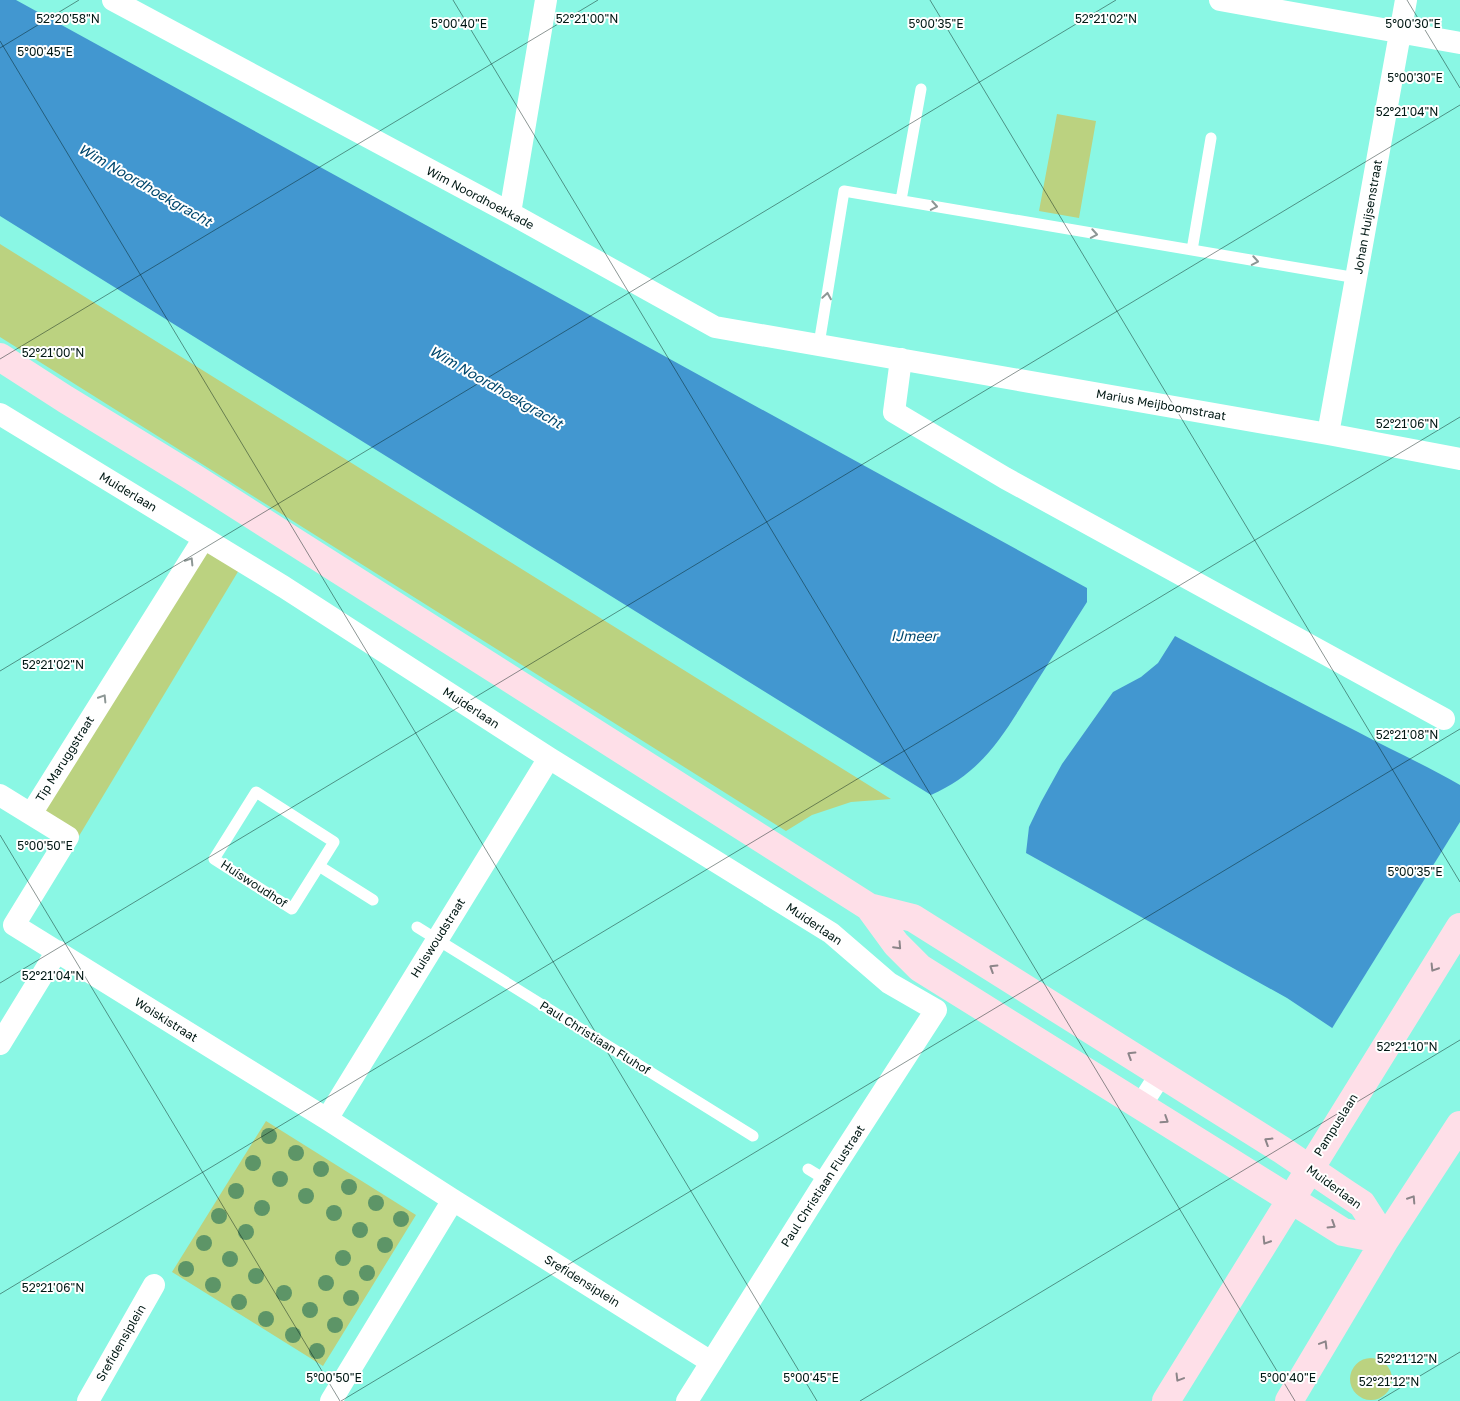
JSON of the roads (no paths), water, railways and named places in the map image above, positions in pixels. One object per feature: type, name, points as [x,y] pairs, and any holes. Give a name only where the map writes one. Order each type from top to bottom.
[{"type":"main road","name":"Muiderlaan","points":[[0,357],[64,399],[191,476],[869,907],[913,918],[1282,1150],[1362,1204],[1385,1240]]},
{"type":"main road","name":"Muiderlaan","points":[[869,907],[896,944],[920,968],[1343,1232],[1385,1240]]},
{"type":"main road","name":"Pampuslaan","points":[[1166,1401],[1460,927]]},
{"type":"main road","points":[[1289,1401],[1385,1240],[1454,1135]]},
{"type":"street","name":"Wim Noordhoekkade","points":[[113,0],[510,213],[715,327],[862,353]]},
{"type":"street","points":[[510,213],[546,0]]},
{"type":"street","points":[[1220,0],[1460,43]]},
{"type":"street","name":"Johan Huijsenstraat","points":[[1328,434],[1406,0]]},
{"type":"street","name":"Marius Meijboomstraat","points":[[862,353],[1328,434],[1460,459]]},
{"type":"street","points":[[901,359],[894,412],[1039,496],[1444,719]]},
{"type":"street","name":"Muiderlaan","points":[[0,414],[284,587],[549,758],[831,933],[889,983],[936,1010]]},
{"type":"street","name":"Tip Maruggstraat","points":[[57,951],[14,925],[68,837],[31,814],[204,538]]},
{"type":"street","name":"Huiswoudstraat","points":[[327,1119],[549,758]]},
{"type":"street","points":[[0,794],[31,814]]},
{"type":"street","points":[[0,1044],[57,951]]},
{"type":"street","name":"Woiskistraat","points":[[57,951],[276,1088]]},
{"type":"street","name":"Paul Christiaan Flustraat","points":[[687,1401],[817,1175],[936,1010]]},
{"type":"street","points":[[1141,1105],[1161,1074]]},
{"type":"street","name":"Srefidensiplein","points":[[276,1088],[711,1362]]},
{"type":"street","points":[[332,1398],[453,1200]]},
{"type":"street","name":"Srefidensiplein","points":[[88,1401],[154,1284]]},
{"type":"lane","points":[[901,200],[921,89]]},
{"type":"lane","points":[[1192,250],[1211,138]]},
{"type":"lane","points":[[819,344],[844,191],[1357,278]]},
{"type":"lane","name":"Huiswoudhof","points":[[256,792],[334,842],[319,866],[292,909],[214,859],[256,792]]},
{"type":"lane","points":[[319,866],[373,900]]},
{"type":"lane","points":[[417,927],[437,940]]},
{"type":"lane","name":"Paul Christiaan Fluhof","points":[[437,940],[753,1136]]},
{"type":"water","name":"IJmeer","points":[[0,0],[16,0],[1087,588],[1087,602],[992,749],[966,774],[931,795],[0,216]]},
{"type":"water","points":[[1175,636],[1460,785],[1460,1113],[1287,998],[1026,853],[1029,827],[1062,764],[1113,692],[1141,677],[1158,663]]},
{"type":"water label","name":"Wim Noordhoekgracht","points":[[145,185]]},
{"type":"water label","name":"Wim Noordhoekgracht","points":[[496,387]]}]
